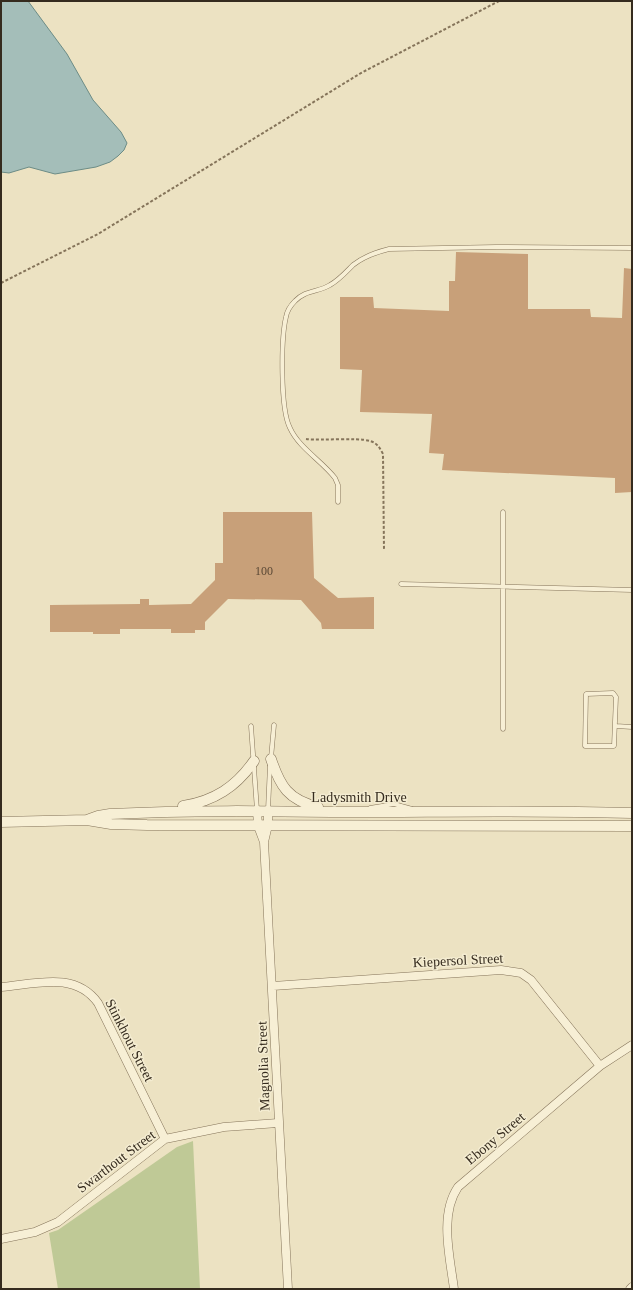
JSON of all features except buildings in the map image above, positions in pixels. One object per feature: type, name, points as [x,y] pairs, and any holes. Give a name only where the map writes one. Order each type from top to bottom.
[{"type":"street","points":[[271,759],[278,778],[285,790],[298,801],[312,806],[345,812]]},
{"type":"street","points":[[151,812],[192,805],[221,794],[238,781],[254,761]]},
{"type":"street","name":"Ladysmith Drive","points":[[87,820],[110,814],[262,810],[362,812],[555,810],[632,813]]},
{"type":"street","name":"Magnolia Street","points":[[262,810],[273,986],[278,1123],[288,1289]]},
{"type":"street","name":"Ladysmith Drive","points":[[1,822],[87,820],[111,824],[263,826],[459,824],[632,826]]},
{"type":"street","name":"Kiepersol Street","points":[[273,986],[501,970],[515,972],[531,980],[600,1066]]},
{"type":"street","name":"Stinkhout Street","points":[[1,987],[66,982],[78,985],[92,995],[98,1004],[165,1139]]},
{"type":"street","name":"Ebony Street","points":[[454,1289],[448,1234],[448,1208],[451,1197],[458,1187],[600,1066],[632,1045]]},
{"type":"street","name":"Swarthout Street","points":[[1,1239],[35,1232],[58,1222],[165,1139],[224,1127],[278,1123]]},
{"type":"lane","points":[[338,502],[338,485],[335,478],[297,439],[290,430],[287,421],[284,401],[283,342],[286,315],[290,306],[300,296],[332,284],[355,264],[374,253],[389,249],[632,248]]},
{"type":"lane","points":[[502,729],[504,587],[503,512]]},
{"type":"lane","points":[[401,584],[632,590]]},
{"type":"lane","points":[[586,694],[615,695],[616,726],[615,744],[613,747],[585,746],[586,694]]},
{"type":"lane","points":[[262,810],[267,790],[274,725]]},
{"type":"lane","points":[[251,726],[254,761],[262,810]]},
{"type":"lane","points":[[616,726],[632,727]]},
{"type":"path","points":[[1,283],[98,234],[361,73],[499,1]]},
{"type":"path","points":[[297,439],[323,441],[359,440],[370,441],[378,445],[383,454],[384,550]]},
{"type":"green space","points":[[193,1141],[200,1289],[58,1289],[49,1233],[58,1230],[177,1147]]},
{"type":"water","points":[[1,1],[28,1],[67,54],[93,100],[121,132],[127,143],[124,150],[110,162],[96,167],[55,174],[29,167],[9,173],[1,172]]}]
